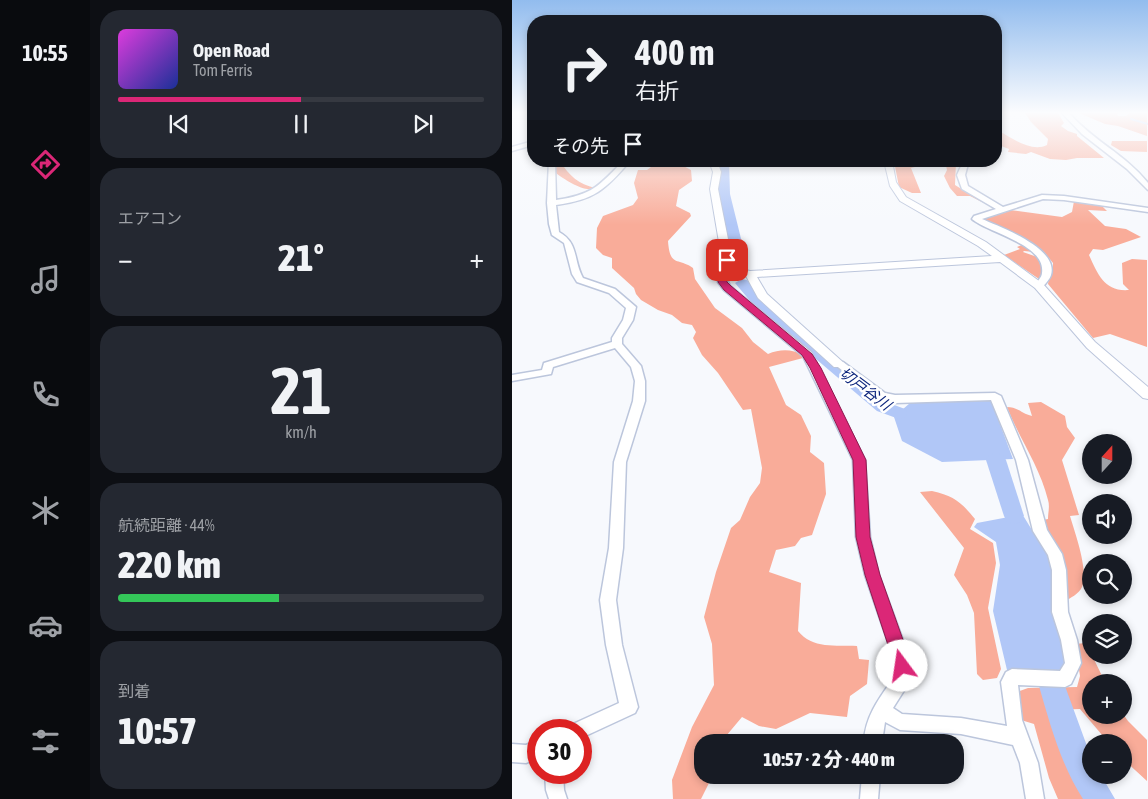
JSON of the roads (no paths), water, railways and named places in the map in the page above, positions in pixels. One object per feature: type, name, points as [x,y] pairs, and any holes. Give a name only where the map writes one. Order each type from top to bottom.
[{"type":"street","points":[[1106,150],[1134,172],[1148,188]]},
{"type":"street","points":[[552,167],[554,192],[551,203],[554,233],[567,239],[571,248],[572,264],[580,280],[612,290],[631,307],[628,320],[617,338],[618,344],[636,366],[640,381],[639,401],[620,462],[616,548],[608,600],[614,645],[629,707],[592,724]]},
{"type":"street","points":[[551,203],[574,200],[599,190],[621,167]]},
{"type":"street","points":[[715,167],[717,172],[714,189],[727,260],[738,271],[750,274],[1002,259]]},
{"type":"street","points":[[889,167],[895,191],[903,199],[982,244],[1039,286],[1091,345],[1148,395]]},
{"type":"street","points":[[964,167],[961,175],[965,187],[1002,210]]},
{"type":"street","points":[[1039,286],[1049,271],[1046,259],[1025,243],[976,219],[1033,199],[1053,196],[1148,210]]},
{"type":"street","points":[[730,263],[724,267],[723,282],[806,354],[816,368],[860,460],[863,537],[872,575],[900,654],[904,678],[881,710],[873,734]]},
{"type":"street","points":[[750,274],[762,296],[839,364],[881,395],[895,399],[995,396],[1022,460],[1040,531],[1055,554],[1059,570],[1060,612],[1069,640],[1073,663],[1065,679],[1012,677],[1009,682],[1012,720],[1029,764],[1035,799]]},
{"type":"street","points":[[512,378],[547,372],[548,365],[618,344]]},
{"type":"street","points":[[881,710],[900,722],[961,726],[1019,737]]},
{"type":"street","points":[[512,753],[527,754]]},
{"type":"street","points":[[555,784],[558,799]]},
{"type":"street","points":[[869,799],[871,784]]},
{"type":"water","points":[[991,400],[1013,459],[942,462],[902,441],[894,417],[910,403]]},
{"type":"water","points":[[1014,516],[1024,517],[1051,561],[1053,608],[1065,662],[1058,673],[1007,670],[993,611],[1000,565],[996,542],[974,527],[977,523]]},
{"type":"waterway","name":"切戸谷川","points":[[724,167],[724,194],[740,263]]},
{"type":"waterway","name":"切戸谷川","points":[[742,283],[761,305],[883,407],[899,413]]},
{"type":"waterway","name":"切戸谷川","points":[[996,460],[1014,516]]},
{"type":"waterway","name":"切戸谷川","points":[[1052,686],[1077,759],[1091,787],[1100,799]]}]
